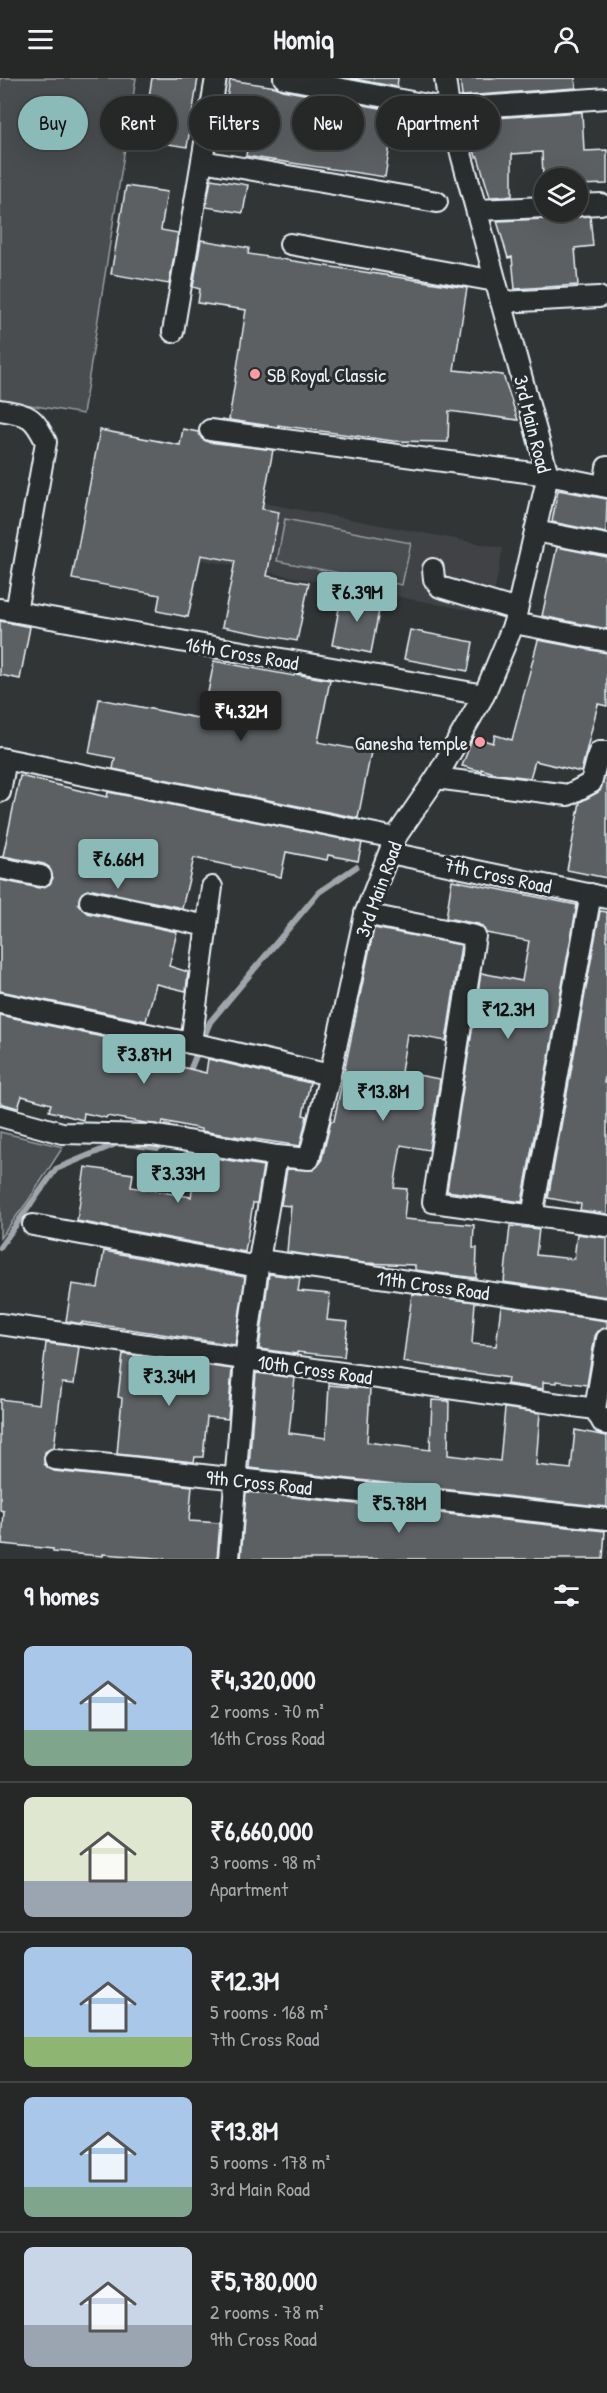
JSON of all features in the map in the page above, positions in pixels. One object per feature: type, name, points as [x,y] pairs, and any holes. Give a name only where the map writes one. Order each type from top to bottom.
[{"type":"street","points":[[173,332],[216,78]]},
{"type":"street","points":[[284,78],[380,96]]},
{"type":"street","name":"3rd Main Road","points":[[445,78],[447,96]]},
{"type":"street","points":[[500,105],[607,98]]},
{"type":"street","name":"3rd Main Road","points":[[277,1156],[309,1159],[365,914],[392,845],[436,778],[484,695],[515,616],[548,475],[460,150]]},
{"type":"street","points":[[202,161],[437,202]]},
{"type":"street","points":[[588,205],[601,204]]},
{"type":"street","points":[[477,210],[534,207]]},
{"type":"street","points":[[290,244],[495,281]]},
{"type":"street","points":[[501,302],[598,297]]},
{"type":"street","points":[[0,410],[25,414],[37,423],[46,442],[8,611]]},
{"type":"street","points":[[210,430],[548,475],[606,480]]},
{"type":"street","points":[[535,531],[607,544]]},
{"type":"street","points":[[433,569],[434,579],[440,587],[515,616],[607,641]]},
{"type":"street","name":"16th Cross Road","points":[[8,611],[484,695]]},
{"type":"street","points":[[436,778],[568,795],[591,783],[598,752],[607,752]]},
{"type":"street","points":[[0,792],[3,759]]},
{"type":"street","name":"7th Cross Road","points":[[3,759],[392,845],[599,896]]},
{"type":"street","points":[[0,868],[41,876]]},
{"type":"street","points":[[191,1043],[212,887]]},
{"type":"street","points":[[532,1216],[599,896]]},
{"type":"street","points":[[90,901],[207,926]]},
{"type":"street","points":[[365,914],[475,936],[433,1202],[607,1226]]},
{"type":"street","points":[[0,1003],[330,1075]]},
{"type":"street","points":[[0,1116],[62,1133],[152,1135],[277,1156],[258,1264],[246,1359],[229,1559]]},
{"type":"street","name":"11th Cross Road","points":[[33,1225],[258,1264],[607,1309]]},
{"type":"street","name":"10th Cross Road","points":[[0,1324],[246,1359],[601,1416]]},
{"type":"street","points":[[601,1416],[607,1340]]},
{"type":"street","name":"9th Cross Road","points":[[55,1459],[607,1519]]},
{"type":"shaded area","points":[[0,78],[136,78],[133,96],[100,96],[100,150],[125,150],[83,414],[0,400]]},
{"type":"shaded area","points":[[174,486],[503,548],[490,614],[161,552]]},
{"type":"shaded area","points":[[285,519],[411,543],[402,585],[277,561]]},
{"type":"shaded area","points":[[0,1132],[63,1147],[28,1201],[0,1238]]},
{"type":"building","points":[[152,78],[198,78],[195,96],[189,96],[187,147],[177,145],[177,96],[149,96]]},
{"type":"building","points":[[349,78],[398,78],[397,87]]},
{"type":"building","points":[[460,78],[575,78],[576,88],[462,96]]},
{"type":"building","points":[[230,80],[315,96],[292,96],[292,150],[364,150],[364,105],[376,107],[376,150],[389,150],[385,177],[246,156],[247,150],[280,150],[280,96],[227,96]]},
{"type":"building","points":[[582,112],[584,151],[607,150],[607,184],[588,185],[588,168],[543,168],[542,152],[512,154],[512,196],[490,197],[474,150],[500,150],[500,118]]},
{"type":"building","points":[[211,179],[248,185],[243,213],[206,207]]},
{"type":"building","points":[[126,186],[167,192],[161,230],[178,233],[169,284],[111,274]]},
{"type":"building","points":[[588,216],[590,216],[593,246],[575,248],[578,285],[515,289],[512,257],[508,258],[497,221],[534,219],[534,222],[588,222]]},
{"type":"building","points":[[201,240],[249,248],[248,254],[467,288],[454,370],[503,375],[518,420],[449,411],[448,442],[393,441],[229,420],[246,310],[198,303],[200,289],[193,287]]},
{"type":"building","points":[[183,429],[198,432],[202,439],[208,442],[273,450],[262,509],[279,512],[267,576],[309,583],[297,641],[222,627],[235,561],[201,555],[188,617],[157,611],[160,595],[72,579],[100,430],[180,445]]},
{"type":"building","points":[[558,490],[607,499],[606,533],[552,522]]},
{"type":"building","points":[[557,547],[607,557],[607,629],[542,616]]},
{"type":"building","points":[[342,593],[381,600],[371,653],[332,645]]},
{"type":"building","points":[[0,621],[30,627],[20,679],[0,675]]},
{"type":"building","points":[[410,630],[473,642],[468,671],[404,659]]},
{"type":"building","points":[[538,640],[607,653],[607,706],[598,704],[581,772],[535,761],[530,778],[462,766],[473,737],[493,743],[495,735],[512,740]]},
{"type":"building","points":[[214,661],[294,676],[295,674],[330,680],[318,742],[371,752],[358,818],[113,769],[115,758],[89,753],[99,699],[203,719]]},
{"type":"building","points":[[607,769],[607,878],[567,870],[580,802],[600,791]]},
{"type":"building","points":[[20,776],[107,797],[108,792],[362,843],[358,861],[328,855],[327,860],[286,852],[281,877],[194,858],[182,908],[93,889],[82,893],[78,904],[87,913],[177,932],[169,966],[188,972],[186,991],[156,984],[146,1021],[0,991],[0,880],[39,888],[50,884],[53,878],[49,867],[44,864],[3,856]]},
{"type":"building","points":[[452,880],[577,905],[522,1202],[447,1191],[481,973],[522,981],[529,941],[486,933],[478,924],[446,918]]},
{"type":"building","points":[[600,911],[607,912],[607,1064],[604,1083],[607,1083],[607,1214],[580,1210],[581,1204],[548,1198]]},
{"type":"building","points":[[374,928],[461,945],[446,1041],[407,1034],[401,1072],[440,1079],[429,1150],[401,1145],[394,1188],[407,1189],[404,1219],[474,1225],[473,1248],[477,1248],[476,1278],[415,1270],[415,1265],[364,1263],[287,1252],[291,1206],[281,1205],[287,1169],[313,1170],[321,1162],[331,1121],[334,1121]]},
{"type":"building","points":[[0,1015],[140,1045],[137,1056],[206,1073],[208,1059],[310,1083],[303,1115],[307,1116],[300,1146],[201,1131],[201,1129],[163,1121],[162,1125],[84,1113],[83,1120],[49,1111],[51,1104],[22,1096],[18,1108],[0,1103]]},
{"type":"building","points":[[197,1155],[263,1166],[257,1203],[253,1203],[245,1252],[77,1221],[85,1167],[133,1174],[131,1187],[191,1197]]},
{"type":"building","points":[[510,1226],[539,1229],[536,1255],[574,1259],[577,1234],[607,1238],[607,1297],[504,1282]]},
{"type":"building","points":[[104,1251],[245,1277],[235,1345],[66,1321],[72,1284],[98,1288]]},
{"type":"building","points":[[269,1274],[300,1278],[298,1291],[330,1294],[327,1320],[348,1322],[344,1357],[259,1349]]},
{"type":"building","points":[[412,1294],[475,1302],[472,1344],[496,1346],[501,1306],[607,1321],[607,1327],[598,1331],[595,1336],[587,1385],[557,1381],[557,1383],[543,1382],[543,1389],[507,1384],[508,1378],[403,1362]]},
{"type":"building","points":[[46,1343],[79,1347],[74,1384],[62,1383],[54,1447],[45,1452],[44,1464],[54,1471],[192,1486],[189,1521],[220,1523],[217,1559],[171,1559],[103,1554],[103,1556],[53,1552],[53,1549],[2,1544],[4,1511],[0,1510],[0,1399],[39,1404]]},
{"type":"building","points":[[123,1354],[232,1369],[228,1419],[207,1417],[203,1457],[195,1457],[194,1462],[117,1454],[122,1398],[118,1397]]},
{"type":"building","points":[[256,1373],[295,1378],[289,1433],[326,1438],[329,1385],[370,1389],[367,1442],[430,1450],[432,1400],[449,1401],[448,1455],[500,1461],[505,1408],[540,1413],[536,1465],[571,1469],[575,1430],[607,1436],[607,1507],[249,1468]]},
{"type":"building","points":[[246,1492],[605,1531],[603,1559],[241,1559]]},
{"type":"waterway","points":[[188,1075],[210,1022],[319,892],[356,867]]},
{"type":"waterway","points":[[0,1247],[56,1169],[118,1143],[158,1148],[172,1115]]},
{"type":"place","name":"SB Royal Classic","points":[[255,374]]},
{"type":"place","name":"Ganesha temple","points":[[480,742]]}]
